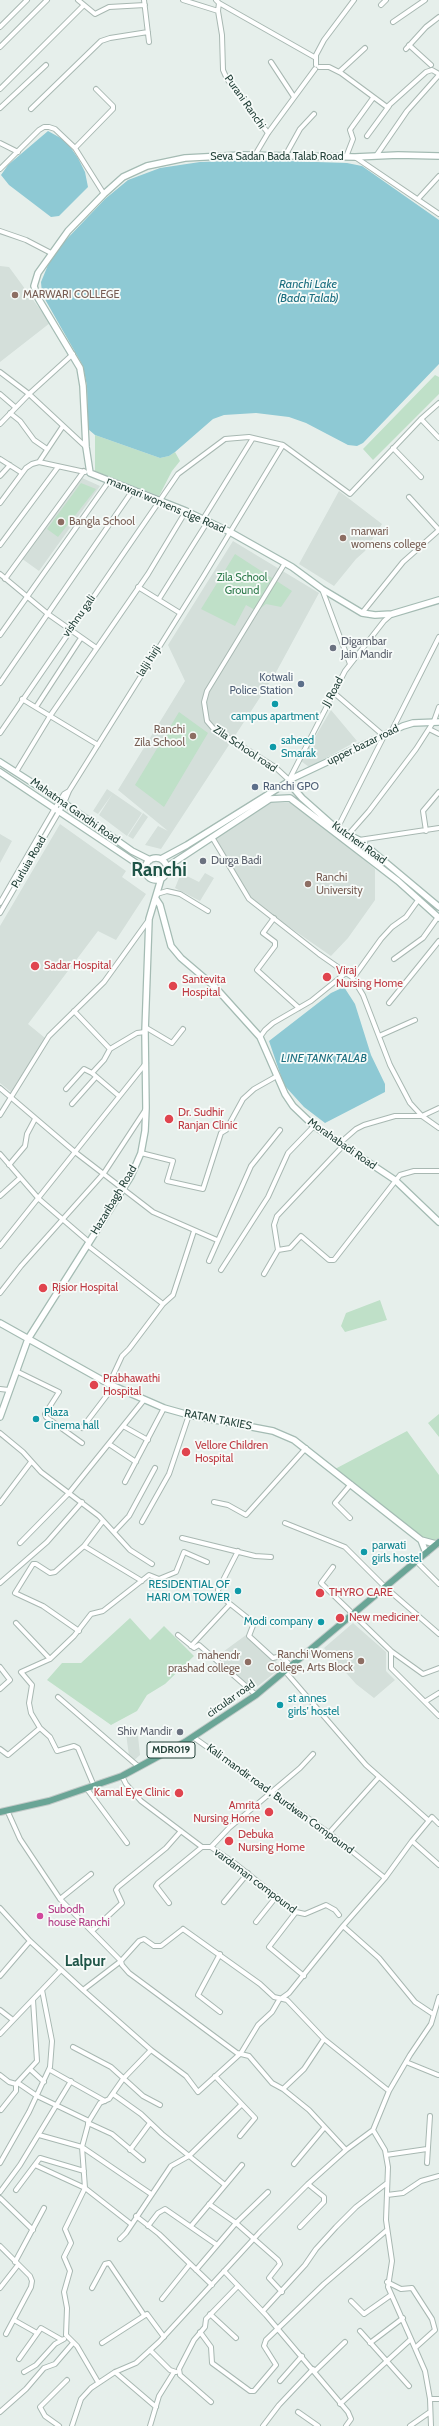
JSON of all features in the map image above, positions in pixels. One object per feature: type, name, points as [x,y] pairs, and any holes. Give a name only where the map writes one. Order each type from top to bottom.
[{"type":"main road","name":"Seva Sadan Bada Talab Road","points":[[90,473],[86,447],[84,386],[80,368],[73,354],[41,303],[35,289],[35,278],[51,253],[68,232],[104,194],[130,173],[160,162],[185,158],[255,155],[285,157],[439,156]]},
{"type":"main road","name":"marwari womens clge Road","points":[[90,473],[186,511],[230,532],[285,563],[322,590],[362,613]]},
{"type":"main road","points":[[362,613],[375,615],[392,614],[439,600]]},
{"type":"main road","name":"upper bazar road","points":[[289,782],[391,732],[413,723],[436,721]]},
{"type":"main road","name":"Mahatma Gandhi Road","points":[[0,762],[62,801],[132,850],[150,860]]},
{"type":"main road","name":"Mahatma Gandhi Road","points":[[0,772],[57,809],[145,870]]},
{"type":"main road","points":[[156,895],[151,879],[145,870],[150,860],[161,859],[187,845],[280,786],[289,782]]},
{"type":"main road","name":"Kutcheri Road","points":[[289,782],[302,798],[338,829],[348,836],[359,840],[439,907]]},
{"type":"main road","points":[[167,867],[270,799],[290,798],[302,805],[419,899],[438,918]]},
{"type":"main road","points":[[151,879],[161,879],[166,874],[167,867],[161,859]]},
{"type":"main road","name":"Hazaribagh Road","points":[[0,1417],[28,1339],[131,1176],[140,1153],[145,1131],[146,1108],[147,1062],[145,1029],[149,919],[161,879]]},
{"type":"main road","name":"Morahabadi Road","points":[[156,895],[171,946],[181,958],[215,988],[260,1037],[285,1094],[314,1126],[395,1180],[439,1222]]},
{"type":"main road","name":"RATAN TAKIES","points":[[0,1323],[111,1385],[164,1408],[189,1415],[273,1431],[294,1440],[352,1484],[421,1540],[438,1543]]},
{"type":"main road","name":"RATAN TAKIES","points":[[421,1540],[426,1553]]},
{"type":"main road","name":"circular road","points":[[0,1812],[87,1789],[122,1776],[192,1737],[256,1695],[284,1670],[438,1543]]},
{"type":"street","points":[[0,27],[27,0]]},
{"type":"street","points":[[0,47],[47,0]]},
{"type":"street","points":[[78,0],[95,14],[108,7],[144,2],[149,42]]},
{"type":"street","points":[[183,0],[218,11]]},
{"type":"street","points":[[381,5],[386,0]]},
{"type":"street","points":[[393,22],[397,17],[425,0]]},
{"type":"street","points":[[255,155],[268,133],[317,67],[316,58],[324,40],[351,1]]},
{"type":"street","points":[[217,2],[316,58]]},
{"type":"street","name":"Purani Ranchi","points":[[217,2],[222,35],[223,70],[268,133]]},
{"type":"street","points":[[0,89],[84,5]]},
{"type":"street","points":[[431,65],[408,47],[426,27],[439,17]]},
{"type":"street","points":[[31,110],[101,41],[110,38],[148,32]]},
{"type":"street","points":[[338,72],[366,48]]},
{"type":"street","points":[[270,62],[294,97]]},
{"type":"street","points":[[0,108],[46,65]]},
{"type":"street","points":[[317,67],[329,67],[373,98],[389,106]]},
{"type":"street","points":[[367,136],[389,106],[426,72],[432,70],[439,75],[407,111],[376,156]]},
{"type":"street","points":[[75,148],[113,109],[96,89]]},
{"type":"street","points":[[346,157],[353,139],[350,130],[373,98]]},
{"type":"street","points":[[285,157],[300,129],[314,114]]},
{"type":"street","points":[[0,169],[44,127],[55,130],[75,148],[104,194]]},
{"type":"street","points":[[0,143],[18,152]]},
{"type":"street","points":[[355,157],[439,214]]},
{"type":"street","points":[[418,200],[439,176]]},
{"type":"street","points":[[0,231],[26,240],[51,253]]},
{"type":"street","points":[[0,424],[15,407],[73,354]]},
{"type":"street","points":[[0,372],[29,394],[86,447]]},
{"type":"street","points":[[0,394],[15,407]]},
{"type":"street","points":[[283,445],[350,494],[421,419],[439,404]]},
{"type":"street","points":[[10,413],[20,421],[34,440],[48,448]]},
{"type":"street","points":[[421,419],[439,438]]},
{"type":"street","points":[[39,462],[63,426]]},
{"type":"street","points":[[159,599],[253,438]]},
{"type":"street","name":"vishnu gali","points":[[0,733],[69,630],[161,502],[178,474],[225,439],[253,438],[283,445]]},
{"type":"street","name":"lalji hirji","points":[[57,809],[283,445]]},
{"type":"street","points":[[393,448],[421,477]]},
{"type":"street","points":[[0,459],[22,473]]},
{"type":"street","points":[[0,503],[29,465],[39,462],[90,473]]},
{"type":"street","points":[[0,476],[10,465]]},
{"type":"street","points":[[0,545],[58,466]]},
{"type":"street","points":[[5,579],[84,471]]},
{"type":"street","points":[[0,635],[109,481]]},
{"type":"street","points":[[0,683],[133,490]]},
{"type":"street","points":[[362,613],[403,562],[439,530],[409,497]]},
{"type":"street","points":[[16,772],[50,716],[95,647],[138,587],[186,511]]},
{"type":"street","name":"Zila School road","points":[[285,563],[207,690],[204,702],[209,725],[275,767],[289,782]]},
{"type":"street","points":[[0,574],[48,614],[95,647]]},
{"type":"street","points":[[138,587],[180,613]]},
{"type":"street","points":[[322,590],[350,664]]},
{"type":"street","name":"JJ Road","points":[[289,782],[333,692],[350,664],[384,621],[392,614]]},
{"type":"street","points":[[391,732],[439,637]]},
{"type":"street","points":[[36,707],[81,638]]},
{"type":"street","points":[[333,692],[384,736],[338,829]]},
{"type":"street","points":[[22,699],[98,745]]},
{"type":"street","points":[[348,836],[369,811],[436,721],[439,707]]},
{"type":"street","points":[[429,729],[439,734]]},
{"type":"street","points":[[426,831],[422,811],[439,792]]},
{"type":"street","name":"Purluia Road","points":[[0,903],[57,809]]},
{"type":"street","name":"Purluia Road","points":[[0,913],[57,809]]},
{"type":"street","points":[[359,840],[439,828]]},
{"type":"street","points":[[212,837],[249,899],[319,954],[347,972],[352,977],[358,986],[398,1081],[410,1103],[422,1116],[439,1128]]},
{"type":"street","points":[[156,895],[167,891],[180,894],[208,911]]},
{"type":"street","points":[[352,977],[356,974],[381,939],[392,927],[406,916],[419,899]]},
{"type":"street","points":[[274,918],[263,933],[275,942],[275,946],[257,970],[300,1008]]},
{"type":"street","points":[[394,959],[423,938],[438,918]]},
{"type":"street","points":[[0,1116],[12,1098],[31,1062],[49,1036],[104,982],[149,919]]},
{"type":"street","points":[[389,1003],[439,942]]},
{"type":"street","points":[[260,1037],[273,1023],[300,1008],[347,972]]},
{"type":"street","points":[[74,1011],[110,1049]]},
{"type":"street","points":[[379,1036],[416,1020]]},
{"type":"street","points":[[92,1073],[104,1060],[110,1049],[145,1029],[172,1043],[183,1029]]},
{"type":"street","points":[[0,1246],[147,1062]]},
{"type":"street","points":[[66,1089],[84,1069],[92,1073],[119,1096]]},
{"type":"street","points":[[140,1153],[173,1161],[167,1181],[204,1189],[221,1133],[226,1130],[243,1099],[254,1089],[277,1076]]},
{"type":"street","points":[[72,1104],[96,1077]]},
{"type":"street","points":[[0,1088],[75,1152],[104,1173],[122,1190],[159,1217],[217,1240]]},
{"type":"street","points":[[0,1293],[21,1266],[64,1221],[104,1173],[146,1108]]},
{"type":"street","points":[[264,1274],[278,1250],[274,1225],[277,1216],[332,1158],[340,1148],[340,1143],[356,1129],[364,1125],[395,1116],[422,1116],[439,1108]]},
{"type":"street","points":[[9,1165],[25,1146],[27,1134],[35,1119]]},
{"type":"street","points":[[221,1270],[268,1197],[288,1153],[314,1126]]},
{"type":"street","points":[[209,1261],[251,1166],[280,1130]]},
{"type":"street","points":[[0,1154],[39,1199],[88,1244],[163,1304]]},
{"type":"street","points":[[278,1250],[290,1248],[302,1236],[329,1260],[334,1260],[400,1175],[414,1171],[439,1171]]},
{"type":"street","points":[[0,1196],[20,1178]]},
{"type":"street","points":[[82,1428],[111,1385],[122,1356],[132,1346],[163,1304],[173,1295],[194,1231]]},
{"type":"street","points":[[16,1371],[59,1392],[45,1414],[46,1417],[82,1443]]},
{"type":"street","points":[[0,1389],[9,1390]]},
{"type":"street","points":[[20,1543],[69,1493],[144,1400]]},
{"type":"street","points":[[125,1482],[164,1408]]},
{"type":"street","points":[[142,1522],[169,1474],[189,1415]]},
{"type":"street","points":[[123,1426],[148,1440]]},
{"type":"street","points":[[0,1433],[31,1462],[82,1502],[103,1521],[130,1550],[152,1564]]},
{"type":"street","points":[[109,1444],[136,1462]]},
{"type":"street","points":[[214,1502],[228,1505],[246,1515],[306,1448]]},
{"type":"street","points":[[0,1503],[31,1462]]},
{"type":"street","points":[[114,1532],[129,1516],[155,1468]]},
{"type":"street","points":[[350,1518],[335,1503],[352,1484]]},
{"type":"street","points":[[0,1583],[47,1542],[82,1502]]},
{"type":"street","points":[[79,1631],[42,1606],[15,1593],[33,1564],[36,1564],[50,1573],[55,1572],[84,1546],[103,1521]]},
{"type":"street","points":[[285,1523],[345,1547],[384,1587],[439,1634]]},
{"type":"street","points":[[182,1538],[255,1556],[271,1557]]},
{"type":"street","points":[[84,1546],[142,1581]]},
{"type":"street","points":[[238,1551],[218,1593],[254,1623],[249,1636],[273,1658],[281,1656],[290,1665]]},
{"type":"street","points":[[94,1786],[78,1748],[74,1746],[57,1751],[50,1737],[40,1728],[31,1713],[29,1703],[32,1686],[22,1672],[50,1659],[79,1631],[91,1614],[103,1611],[149,1574],[158,1579],[176,1572],[185,1552],[207,1562]]},
{"type":"street","points":[[416,1561],[439,1584]]},
{"type":"street","points":[[334,1567],[321,1583],[352,1614],[391,1651],[423,1674],[439,1668]]},
{"type":"street","points":[[191,1646],[230,1604]]},
{"type":"street","points":[[16,1623],[50,1659]]},
{"type":"street","points":[[178,1635],[191,1646],[196,1648],[199,1645],[256,1695]]},
{"type":"street","points":[[391,1651],[392,1668],[426,1701],[439,1716]]},
{"type":"street","points":[[0,1667],[2,1673],[10,1680],[0,1689]]},
{"type":"street","points":[[284,1670],[379,1777],[428,1820]]},
{"type":"street","points":[[426,1701],[439,1693]]},
{"type":"street","points":[[58,1697],[139,1767]]},
{"type":"street","points":[[0,1749],[8,1755],[40,1728]]},
{"type":"street","name":"Kali mandir road , Burdwan Compound","points":[[192,1737],[329,1833],[385,1878]]},
{"type":"street","points":[[211,1847],[229,1828],[273,1793],[313,1754]]},
{"type":"street","name":"vardaman compound","points":[[122,1776],[141,1801],[202,1847],[211,1847],[248,1873],[296,1912],[305,1914],[326,1905],[335,1910],[339,1915]]},
{"type":"street","points":[[329,1833],[379,1777]]},
{"type":"street","points":[[87,1789],[127,1843]]},
{"type":"street","points":[[7,1810],[20,1839],[60,1899],[121,1961],[129,1973],[237,2053],[249,2056],[272,2083],[299,2100],[346,2150]]},
{"type":"street","points":[[0,1908],[30,1941],[60,1970],[151,2050],[186,2076],[198,2092],[241,2053],[258,2025],[272,2012],[280,1999],[289,1993],[304,1976],[343,1926],[385,1878],[428,1820],[432,1817],[439,1824]]},
{"type":"street","points":[[92,1931],[122,1903],[122,1899],[116,1890],[118,1887],[166,1848],[181,1831]]},
{"type":"street","points":[[412,1842],[439,1866]]},
{"type":"street","points":[[169,1903],[156,1886],[202,1847]]},
{"type":"street","points":[[224,1902],[248,1873]]},
{"type":"street","points":[[60,1899],[91,1874]]},
{"type":"street","points":[[256,1922],[276,1897]]},
{"type":"street","points":[[296,1912],[269,1947],[304,1976]]},
{"type":"street","points":[[343,1926],[379,1958],[415,2002],[433,2014]]},
{"type":"street","points":[[83,1990],[121,1961],[139,1941],[144,1939],[158,1946],[183,1929],[220,1954],[280,1999],[324,2038],[389,2091]]},
{"type":"street","points":[[0,1976],[30,1941]]},
{"type":"street","points":[[220,1954],[198,1995],[220,2012]]},
{"type":"street","points":[[0,2034],[60,1970]]},
{"type":"street","points":[[0,2162],[50,2070],[52,2042],[42,1990]]},
{"type":"street","points":[[72,2426],[82,2399],[98,2382],[116,2372],[132,2366],[150,2350],[308,2184],[346,2150],[373,2130],[389,2097],[389,2091],[406,2062],[432,2024],[433,2014],[439,1997]]},
{"type":"street","points":[[0,2110],[16,2091],[17,2083],[31,2070],[38,2057],[33,2000]]},
{"type":"street","points":[[0,2010],[13,2020]]},
{"type":"street","points":[[283,2089],[301,2074],[324,2038]]},
{"type":"street","points":[[73,2047],[110,2067],[143,2096],[160,2105]]},
{"type":"street","points":[[24,2372],[36,2365],[64,2339],[68,2308],[64,2292],[70,2271],[64,2257],[71,2243],[65,2229],[85,2188],[82,2147],[88,2122],[96,2106],[113,2094],[123,2079],[151,2050]]},
{"type":"street","points":[[406,2062],[438,2075]]},
{"type":"street","points":[[31,2070],[44,2082]]},
{"type":"street","points":[[50,2070],[105,2101]]},
{"type":"street","points":[[0,2075],[9,2082],[17,2083],[55,2106],[112,2134],[143,2160]]},
{"type":"street","points":[[215,2076],[254,2118],[240,2136]]},
{"type":"street","points":[[0,2192],[39,2135],[71,2081]]},
{"type":"street","points":[[113,2094],[225,2185]]},
{"type":"street","points":[[120,2239],[171,2166],[189,2156],[241,2104]]},
{"type":"street","points":[[427,2163],[430,2116]]},
{"type":"street","points":[[130,2150],[150,2123]]},
{"type":"street","points":[[294,2164],[324,2128]]},
{"type":"street","points":[[373,2130],[386,2154],[388,2167],[387,2230],[392,2261],[387,2282],[391,2295],[403,2318],[425,2370],[430,2399],[431,2426]]},
{"type":"street","points":[[39,2135],[82,2147],[151,2194]]},
{"type":"street","points":[[386,2154],[427,2149]]},
{"type":"street","points":[[16,2190],[42,2158],[84,2171]]},
{"type":"street","points":[[35,2165],[85,2188],[131,2224]]},
{"type":"street","points":[[191,2226],[242,2165]]},
{"type":"street","points":[[387,2195],[402,2193],[421,2181],[439,2176]]},
{"type":"street","points":[[263,2311],[282,2292],[336,2227],[356,2207],[387,2183]]},
{"type":"street","points":[[300,2228],[324,2202],[324,2198],[308,2184]]},
{"type":"street","points":[[196,2270],[236,2223],[268,2192]]},
{"type":"street","points":[[0,2198],[33,2230]]},
{"type":"street","points":[[209,2204],[255,2238],[279,2263],[279,2267],[269,2278],[282,2292]]},
{"type":"street","points":[[0,2288],[17,2263],[44,2208]]},
{"type":"street","points":[[148,2226],[158,2213],[165,2209],[217,2245]]},
{"type":"street","points":[[136,2216],[212,2285]]},
{"type":"street","points":[[200,2332],[210,2347],[212,2363],[252,2392],[275,2367],[275,2362],[264,2346],[266,2340],[279,2330],[324,2284],[387,2230]]},
{"type":"street","points":[[0,2246],[30,2276],[32,2284],[6,2334]]},
{"type":"street","points":[[92,2288],[105,2264],[110,2263],[144,2315]]},
{"type":"street","points":[[162,2299],[190,2264]]},
{"type":"street","points":[[224,2271],[263,2311],[314,2370],[350,2416],[349,2423],[346,2426]]},
{"type":"street","points":[[387,2282],[402,2289],[412,2288],[432,2318],[435,2328],[429,2337],[415,2348]]},
{"type":"street","points":[[150,2426],[159,2396],[176,2372],[210,2314],[238,2286]]},
{"type":"street","points":[[351,2301],[364,2314],[391,2295]]},
{"type":"street","points":[[210,2314],[236,2338]]},
{"type":"street","points":[[102,2343],[144,2315],[149,2315],[164,2337]]},
{"type":"street","points":[[370,2343],[403,2318]]},
{"type":"street","points":[[14,2320],[37,2333]]},
{"type":"street","points":[[19,2359],[43,2327],[72,2342],[98,2382]]},
{"type":"street","points":[[360,2331],[385,2362],[409,2386]]},
{"type":"street","points":[[340,2404],[411,2339]]},
{"type":"street","points":[[0,2412],[26,2389],[44,2368],[55,2364],[72,2342]]},
{"type":"street","points":[[263,2426],[279,2405],[345,2342]]},
{"type":"street","points":[[150,2350],[211,2402]]},
{"type":"street","points":[[280,2381],[302,2356]]},
{"type":"street","points":[[116,2372],[156,2407]]},
{"type":"street","points":[[59,2426],[45,2416],[40,2407],[67,2380]]},
{"type":"street","points":[[430,2399],[438,2399]]},
{"type":"street","points":[[298,2412],[318,2426]]},
{"type":"street","points":[[410,2426],[430,2412]]},
{"type":"shaded area","name":"MARWARI COLLEGE","points":[[0,266],[9,267],[50,323],[0,362]]},
{"type":"shaded area","name":"Bangla School","points":[[80,477],[100,486],[39,571],[21,558]]},
{"type":"shaded area","name":"marwari womens college","points":[[339,491],[382,524],[365,551],[356,559],[334,586],[299,564]]},
{"type":"shaded area","name":"Ranchi Zila School","points":[[233,541],[319,593],[274,676],[161,849],[145,845],[158,826],[168,831],[118,790],[185,681],[168,645]]},
{"type":"shaded area","points":[[331,710],[357,741],[309,767],[301,761]]},
{"type":"shaded area","points":[[107,789],[113,793],[98,814],[93,811]]},
{"type":"shaded area","points":[[113,793],[142,813],[127,836],[99,815]]},
{"type":"shaded area","name":"Ranchi University","points":[[267,803],[297,803],[375,869],[375,900],[348,938],[331,956],[249,899],[215,837]]},
{"type":"shaded area","points":[[143,813],[148,817],[133,839],[128,836]]},
{"type":"shaded area","name":"Sadar Hospital","points":[[60,824],[126,871],[122,877],[146,894],[116,940],[98,931],[28,1024],[45,1038],[11,1092],[0,1083],[0,926]]},
{"type":"shaded area","points":[[0,834],[12,841],[0,863]]},
{"type":"shaded area","points":[[181,873],[199,882],[205,873],[214,878],[200,901],[175,888]]},
{"type":"shaded area","name":"Ranchi Womens College, Arts Block","points":[[353,1623],[386,1652],[386,1671],[395,1680],[374,1698],[356,1684],[324,1648]]},
{"type":"shaded area","name":"mahendr prashad college","points":[[246,1635],[282,1667],[253,1690],[216,1657]]},
{"type":"shaded area","points":[[126,1733],[138,1736],[140,1755],[130,1764]]},
{"type":"green space","points":[[435,375],[439,377],[439,394],[373,460],[363,449]]},
{"type":"green space","points":[[95,435],[160,458],[169,456],[175,452],[180,461],[172,471],[159,496],[95,471]]},
{"type":"green space","points":[[81,483],[96,489],[58,537],[47,529]]},
{"type":"green space","name":"Zila School Ground","points":[[235,554],[292,591],[281,607],[266,604],[257,611],[246,605],[235,626],[201,609]]},
{"type":"green space","points":[[179,712],[208,733],[164,807],[135,785]]},
{"type":"green space","points":[[157,864],[161,866],[163,870],[161,874],[157,876],[153,874],[151,870],[153,866]]},
{"type":"green space","points":[[380,1300],[387,1320],[345,1332],[341,1326],[346,1313]]},
{"type":"green space","points":[[439,1414],[439,1437],[428,1423]]},
{"type":"green space","points":[[407,1431],[439,1475],[439,1540],[437,1542],[423,1539],[335,1469]]},
{"type":"green space","points":[[130,1618],[150,1640],[164,1626],[194,1656],[165,1684],[147,1695],[137,1711],[111,1725],[47,1680],[62,1663],[81,1663]]},
{"type":"water","points":[[48,131],[66,141],[78,158],[85,172],[88,187],[59,216],[51,217],[9,185],[1,175],[8,165]]},
{"type":"water","name":"Ranchi Lake (Bada Talab)","points":[[255,160],[347,163],[362,166],[439,220],[439,364],[363,443],[357,446],[348,445],[306,423],[289,417],[256,413],[224,415],[213,419],[175,452],[169,456],[160,458],[95,435],[88,429],[87,386],[83,366],[42,294],[41,282],[48,265],[63,243],[105,199],[128,180],[160,168],[200,162]]},
{"type":"water","name":"LINE TANK TALAB","points":[[344,987],[355,1004],[371,1055],[385,1084],[385,1092],[325,1123],[304,1107],[284,1085],[269,1041],[331,993]]},
{"type":"place","name":"MARWARI COLLEGE","points":[[15,295]]},
{"type":"place","name":"Bangla School","points":[[61,522]]},
{"type":"place","name":"marwari womens college","points":[[343,538]]},
{"type":"place","name":"Digambar Jain Mandir","points":[[333,648]]},
{"type":"place","name":"Kotwali Police Station","points":[[301,684]]},
{"type":"place","name":"campus apartment","points":[[275,704]]},
{"type":"place","name":"Ranchi Zila School","points":[[193,736]]},
{"type":"place","name":"saheed Smarak","points":[[273,747]]},
{"type":"place","name":"Ranchi GPO","points":[[255,787]]},
{"type":"place","name":"Durga Badi","points":[[203,861]]},
{"type":"place","name":"Ranchi University","points":[[308,884]]},
{"type":"place","name":"Sadar Hospital","points":[[35,966]]},
{"type":"place","name":"Viraj Nursing Home","points":[[327,977]]},
{"type":"place","name":"Santevita Hospital","points":[[173,986]]},
{"type":"place","name":"Dr. Sudhir Ranjan Clinic","points":[[169,1119]]},
{"type":"place","name":"Rjsior Hospital","points":[[43,1288]]},
{"type":"place","name":"Prabhawathi Hospital","points":[[94,1385]]},
{"type":"place","name":"Plaza Cinema hall","points":[[36,1419]]},
{"type":"place","name":"Vellore Children Hospital","points":[[186,1452]]},
{"type":"place","name":"parwati girls hostel","points":[[364,1552]]},
{"type":"place","name":"RESIDENTIAL OF HARI OM TOWER","points":[[238,1591]]},
{"type":"place","name":"THYRO CARE","points":[[320,1593]]},
{"type":"place","name":"New mediciner","points":[[340,1618]]},
{"type":"place","name":"Modi company","points":[[321,1622]]},
{"type":"place","name":"Ranchi Womens College, Arts Block","points":[[361,1661]]},
{"type":"place","name":"mahendr prashad college","points":[[248,1662]]},
{"type":"place","name":"st annes girls' hostel","points":[[280,1705]]},
{"type":"place","name":"Shiv Mandir","points":[[180,1732]]},
{"type":"place","name":"Kamal Eye Clinic","points":[[179,1793]]},
{"type":"place","name":"Amrita Nursing Home","points":[[269,1812]]},
{"type":"place","name":"Debuka Nursing Home","points":[[229,1841]]},
{"type":"place","name":"Subodh house Ranchi","points":[[40,1916]]},
{"type":"district","name":"Ranchi","points":[[159,870]]},
{"type":"district","name":"Lalpur","points":[[85,1962]]}]
